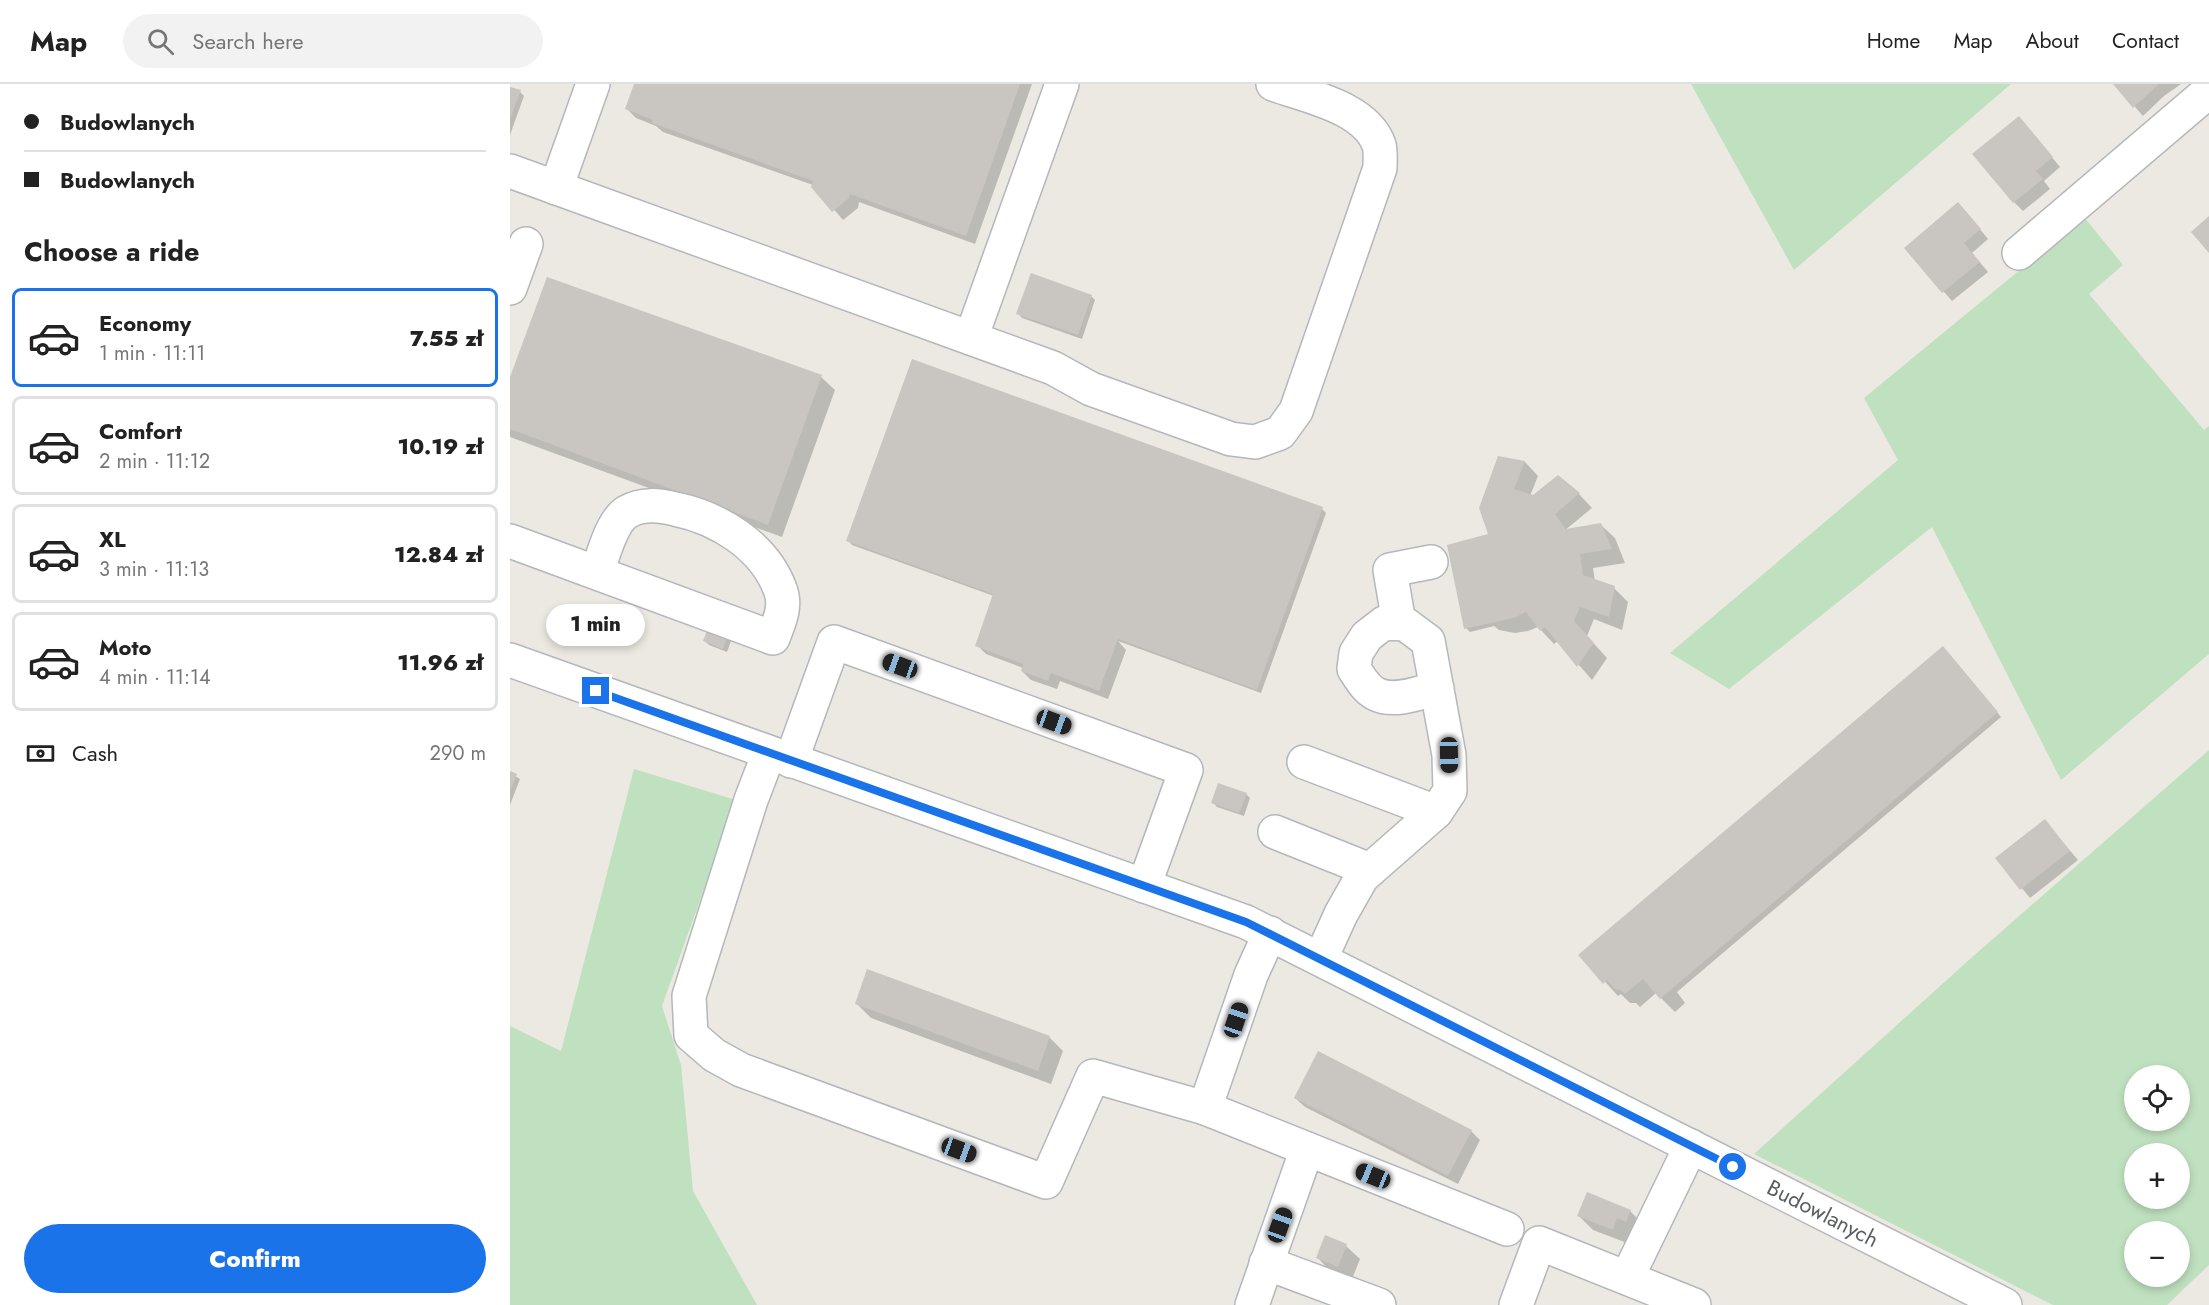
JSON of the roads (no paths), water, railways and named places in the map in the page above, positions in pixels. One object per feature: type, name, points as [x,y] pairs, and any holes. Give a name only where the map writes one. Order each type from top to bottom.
[{"type":"street","points":[[556,188],[594,84]]},
{"type":"street","points":[[971,338],[1062,84]]},
{"type":"street","points":[[510,171],[1053,368],[1090,388],[1231,439],[1255,442],[1280,433],[1296,411],[1380,168],[1379,146],[1368,126],[1346,110],[1273,84]]},
{"type":"street","points":[[2019,253],[2209,91]]},
{"type":"street","points":[[510,288],[526,244]]},
{"type":"street","points":[[510,541],[597,573],[774,638],[783,610],[781,591],[772,573],[758,555],[731,531],[712,520],[662,506],[643,505],[625,513],[612,531],[597,573]]},
{"type":"street","points":[[1399,623],[1390,570],[1431,562]]},
{"type":"street","points":[[1321,958],[1341,914],[1362,877],[1436,812],[1450,791],[1449,755],[1437,688],[1428,641],[1405,624],[1384,623],[1366,636],[1356,653],[1354,669],[1365,686],[1377,695],[1397,697],[1437,688]]},
{"type":"street","points":[[1144,886],[1186,770],[834,642],[780,757],[751,800],[689,996],[691,1035],[714,1055],[741,1070],[1046,1182],[1093,1076],[1205,1108],[1507,1229]]},
{"type":"street","name":"Budowlanych","points":[[510,660],[1246,922],[2005,1305]]},
{"type":"street","points":[[1304,762],[1436,812]]},
{"type":"street","points":[[1275,832],[1370,870]]},
{"type":"street","points":[[1205,1108],[1251,975],[1269,933]]},
{"type":"street","points":[[1627,1278],[1691,1146]]},
{"type":"street","points":[[1252,1305],[1307,1149]]},
{"type":"street","points":[[1516,1305],[1539,1243],[1694,1305]]},
{"type":"street","points":[[1266,1263],[1379,1305]]}]
